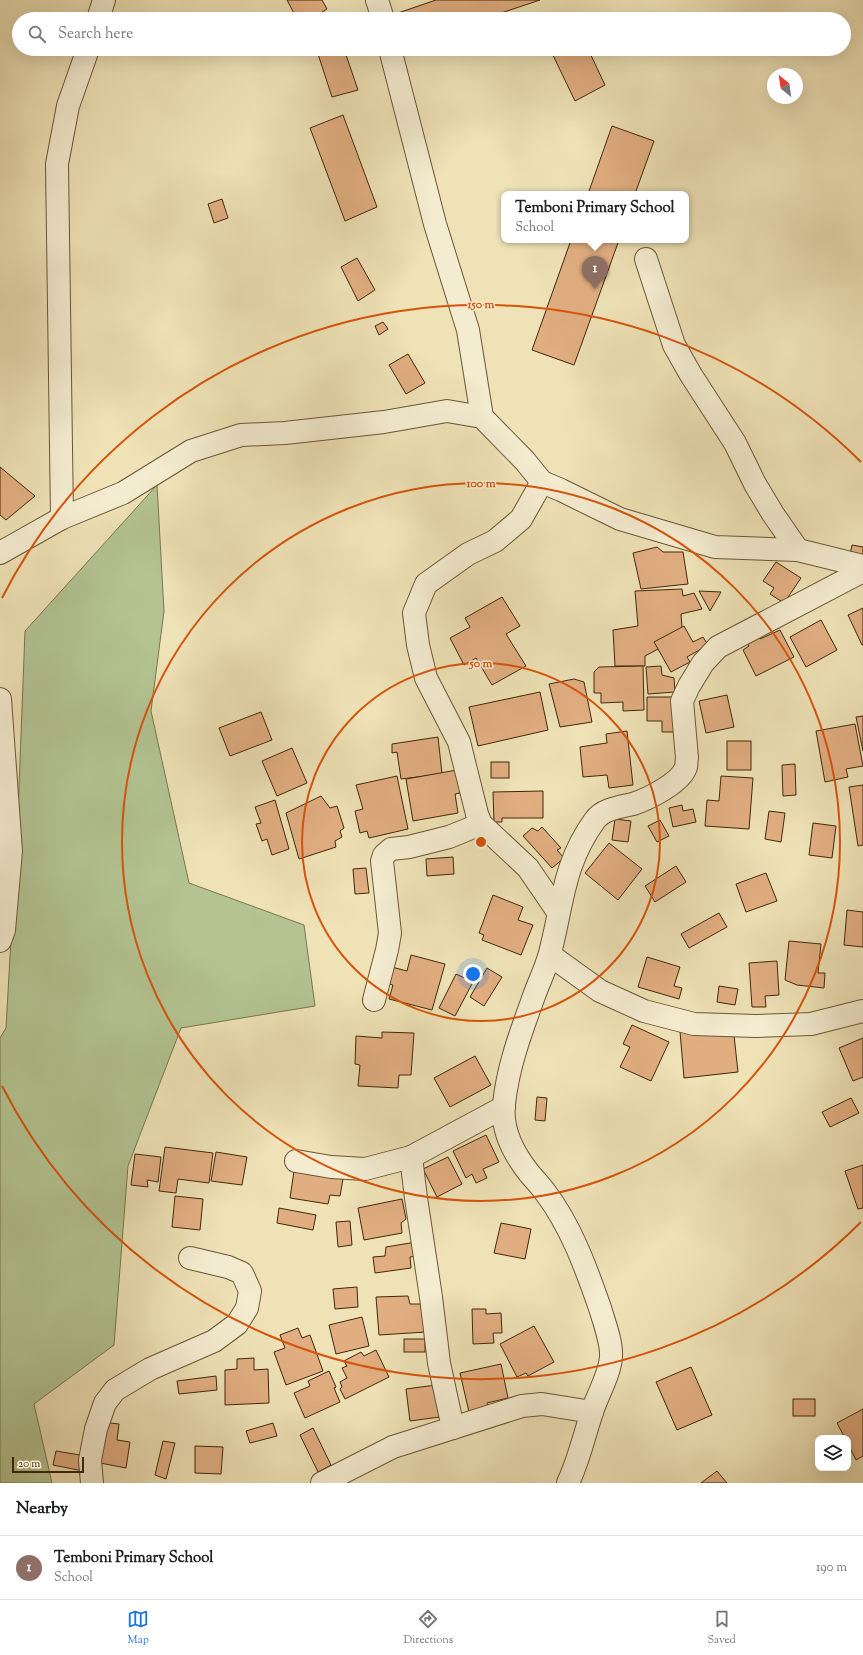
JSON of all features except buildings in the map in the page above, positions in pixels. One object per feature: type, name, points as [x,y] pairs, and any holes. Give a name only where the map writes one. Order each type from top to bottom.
[{"type":"street","points":[[100,12],[104,0]]},
{"type":"street","points":[[377,0],[381,12]]},
{"type":"street","points":[[62,518],[57,164],[68,106],[86,56]]},
{"type":"street","points":[[392,56],[435,224],[468,330],[482,417],[525,461],[542,482],[620,519],[715,547],[798,550],[863,566]]},
{"type":"street","points":[[646,259],[674,345],[691,375],[735,443],[762,496],[798,550]]},
{"type":"street","points":[[0,553],[62,518],[123,493],[191,451],[241,435],[285,433],[369,424],[447,411],[482,417]]},
{"type":"street","points":[[542,482],[521,519],[495,542],[468,554],[426,584],[414,613],[418,645],[426,678],[459,742],[477,814],[481,824],[528,868],[558,912]]},
{"type":"street","points":[[568,1483],[577,1461],[611,1357],[607,1331],[584,1264],[565,1224],[546,1192],[528,1172],[514,1149],[506,1130],[504,1107],[509,1070],[519,1036],[550,954],[567,874],[582,839],[597,817],[615,808],[635,803],[667,787],[679,778],[686,767],[687,746],[682,701],[703,663],[718,647],[863,571]]},
{"type":"street","points":[[0,699],[11,850],[4,930],[0,941]]},
{"type":"street","points":[[374,1000],[390,933],[382,861],[384,855],[391,849],[408,847],[449,837],[481,824]]},
{"type":"street","points":[[550,954],[600,991],[644,1011],[694,1024],[756,1026],[811,1024],[863,1011]]},
{"type":"street","points":[[296,1161],[331,1167],[365,1169],[411,1157],[504,1107]]},
{"type":"street","points":[[411,1157],[439,1363],[453,1428]]},
{"type":"street","points":[[92,1483],[90,1460],[96,1429],[105,1403],[115,1390],[150,1369],[214,1341],[237,1324],[247,1308],[250,1291],[242,1273],[228,1267],[190,1258]]},
{"type":"street","points":[[322,1483],[393,1447],[522,1406],[542,1404],[592,1412]]},
{"type":"green space","points":[[157,485],[164,611],[151,711],[189,883],[304,925],[315,1006],[181,1028],[128,1166],[114,1345],[34,1404],[52,1483],[0,1483],[0,1038],[6,1028],[18,813],[25,631]]},
{"type":"place","name":"Temboni Primary School","points":[[595,289]]}]
